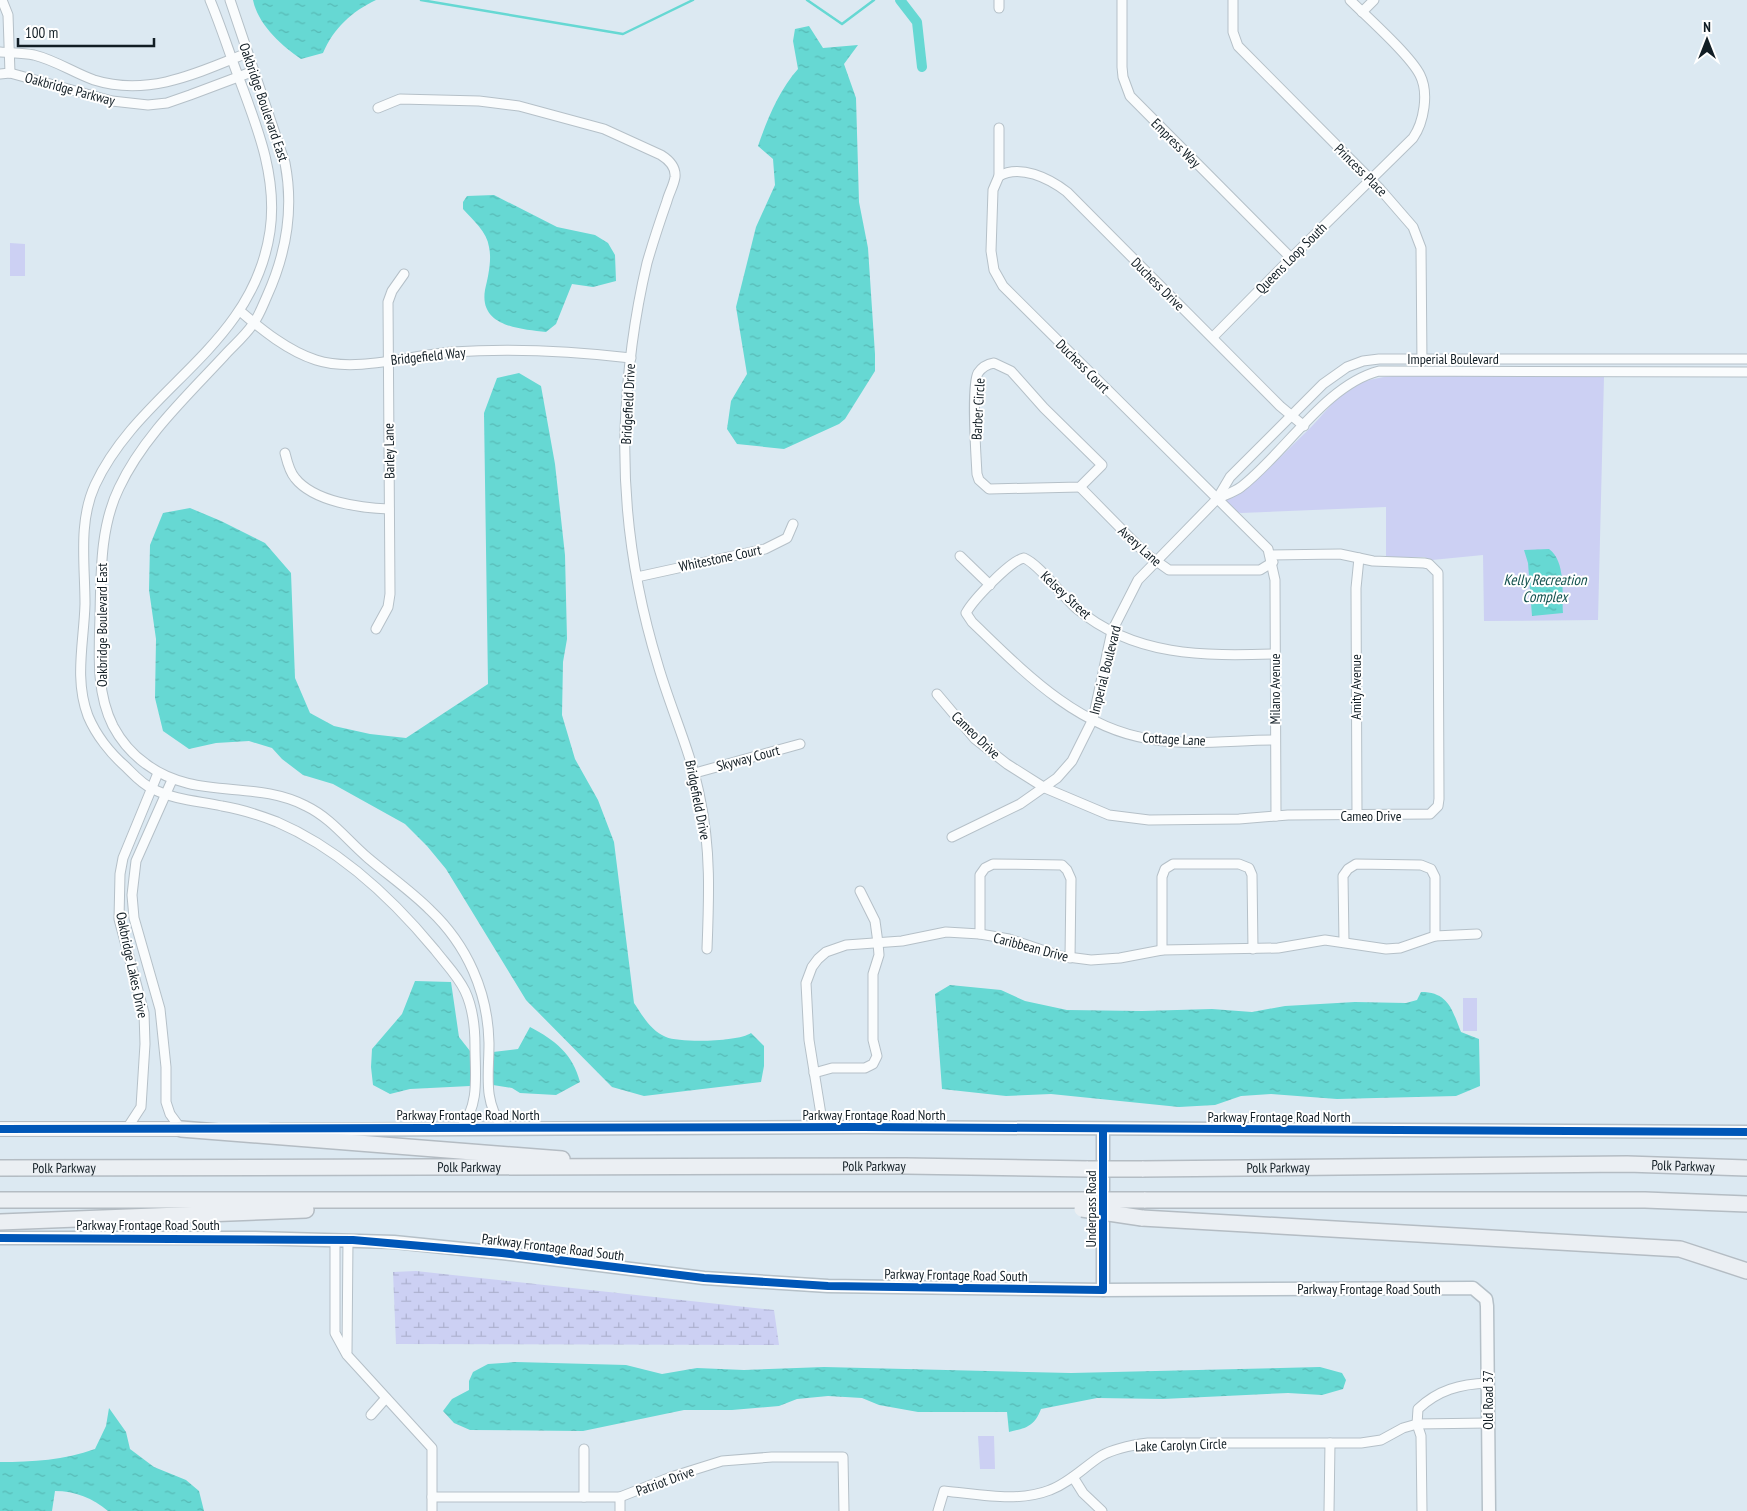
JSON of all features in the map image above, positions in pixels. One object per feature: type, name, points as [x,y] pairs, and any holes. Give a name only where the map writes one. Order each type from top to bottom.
[{"type":"highway","points":[[181,1129],[302,1140],[498,1153],[650,1168]]},
{"type":"highway","name":"Polk Parkway","points":[[0,1168],[906,1166],[1142,1169],[1627,1164],[1747,1168]]},
{"type":"highway","points":[[0,1200],[496,1201],[1011,1198],[1084,1204],[1144,1200],[1645,1200],[1747,1204]]},
{"type":"highway","points":[[0,1222],[408,1207],[496,1201]]},
{"type":"highway","points":[[1084,1204],[1142,1218],[1680,1249],[1747,1271]]},
{"type":"main road","name":"Parkway Frontage Road North","points":[[0,1130],[824,1127],[1747,1132]]},
{"type":"main road","name":"Underpass Road","points":[[1103,1129],[1103,1290]]},
{"type":"main road","name":"Parkway Frontage Road South","points":[[0,1238],[348,1240],[502,1253],[704,1278],[828,1286],[1103,1290],[1473,1288],[1480,1292]]},
{"type":"main road","name":"Old Road 37","points":[[1480,1292],[1486,1299],[1487,1306],[1489,1511]]},
{"type":"street","points":[[2,0],[8,15],[5,52],[10,73]]},
{"type":"street","name":"Oakbridge Boulevard East","points":[[210,0],[262,144],[272,206],[266,255],[240,311],[222,336],[126,436],[94,487],[86,516],[83,543],[84,614],[80,655],[82,695],[89,718],[115,758],[152,789],[166,794],[233,808],[281,824],[320,845],[364,877],[413,924],[464,990],[472,1014],[475,1052],[474,1107],[461,1128]]},
{"type":"street","name":"Oakbridge Boulevard East","points":[[230,0],[279,139],[289,182],[289,211],[284,249],[278,271],[254,323],[141,450],[117,491],[106,526],[101,563],[100,681],[104,704],[125,744],[158,773],[172,780],[204,788],[281,796],[307,806],[331,822],[366,856],[429,909],[452,934],[464,953],[478,983],[488,1024],[488,1102],[502,1127]]},
{"type":"street","name":"Empress Way","points":[[1122,0],[1122,67],[1123,77],[1130,96],[1290,258]]},
{"type":"street","name":"Princess Place","points":[[1233,0],[1233,32],[1238,46],[1409,220],[1421,248],[1422,370]]},
{"type":"street","name":"Queens Loop South","points":[[1213,338],[1290,258],[1413,138],[1421,127],[1423,86],[1417,70],[1350,0]]},
{"type":"street","points":[[1362,12],[1374,0]]},
{"type":"street","name":"Oakbridge Parkway","points":[[5,52],[36,56],[92,79],[114,85],[128,86],[177,80],[248,53]]},
{"type":"street","name":"Oakbridge Parkway","points":[[0,74],[10,73],[112,101],[148,105],[167,102],[254,71]]},
{"type":"street","name":"Bridgefield Drive","points":[[378,108],[400,99],[480,101],[519,106],[604,129],[668,160],[674,167],[675,179],[647,264],[630,358],[625,432],[626,468],[629,517],[637,577],[658,667],[695,773],[705,825],[710,889],[707,949]]},
{"type":"street","name":"Duchess Court","points":[[999,128],[999,176],[993,190],[991,251],[991,261],[997,277],[1048,332],[1268,549],[1271,559]]},
{"type":"street","name":"Duchess Drive","points":[[999,176],[1009,170],[1028,173],[1051,181],[1067,192],[1304,426]]},
{"type":"street","name":"Barley Lane","points":[[376,629],[388,608],[390,594],[388,302],[392,291],[404,274]]},
{"type":"street","name":"Bridgefield Way","points":[[240,311],[287,346],[317,360],[349,364],[451,352],[582,353],[630,358]]},
{"type":"street","name":"Imperial Boulevard","points":[[952,837],[1020,804],[1045,788],[1072,761],[1093,719],[1112,631],[1138,580],[1217,499],[1230,477],[1323,384],[1347,367],[1363,361],[1379,359],[1422,358],[1747,359]]},
{"type":"street","name":"Barber Circle","points":[[994,363],[1011,372],[1044,408],[1102,465],[1080,487],[989,489],[979,480],[977,474],[975,428],[976,380],[984,366],[994,363]]},
{"type":"street","name":"Imperial Boulevard","points":[[1217,499],[1240,487],[1341,389],[1362,377],[1386,370],[1747,372]]},
{"type":"street","points":[[285,453],[290,470],[295,478],[315,493],[353,506],[389,509]]},
{"type":"street","name":"Avery Lane","points":[[1080,487],[1156,562],[1169,570],[1260,570],[1271,559]]},
{"type":"street","name":"Whitestone Court","points":[[637,577],[765,549],[787,538],[793,524]]},
{"type":"street","name":"Cameo Drive","points":[[937,694],[964,727],[989,750],[1027,778],[1095,810],[1126,819],[1214,820],[1276,816],[1425,816],[1434,811],[1439,799],[1438,573],[1424,562],[1373,561],[1340,554],[1271,559]]},
{"type":"street","points":[[960,556],[990,585]]},
{"type":"street","name":"Amity Avenue","points":[[1357,816],[1356,588],[1359,558]]},
{"type":"street","name":"Kelsey Street","points":[[966,613],[990,585],[1017,560],[1028,559],[1088,618],[1124,638],[1164,650],[1202,654],[1275,654]]},
{"type":"street","name":"Milano Avenue","points":[[1271,559],[1275,654],[1276,816]]},
{"type":"street","name":"Cottage Lane","points":[[966,613],[972,622],[1048,692],[1106,728],[1152,740],[1275,740]]},
{"type":"street","name":"Skyway Court","points":[[695,773],[800,744]]},
{"type":"street","name":"Oakbridge Lakes Drive","points":[[126,1130],[141,1107],[145,1044],[144,1012],[119,919],[120,874],[123,858],[158,773]]},
{"type":"street","name":"Oakbridge Lakes Drive","points":[[172,780],[136,861],[132,896],[134,918],[160,1009],[166,1067],[166,1102],[170,1114],[181,1129]]},
{"type":"street","points":[[980,934],[980,875],[985,868],[993,864],[1062,865],[1068,870],[1071,879],[1070,958]]},
{"type":"street","points":[[1162,950],[1162,877],[1165,869],[1173,864],[1240,864],[1248,868],[1252,875],[1253,949]]},
{"type":"street","points":[[1344,942],[1343,876],[1348,869],[1356,864],[1422,865],[1430,869],[1435,877],[1435,936]]},
{"type":"street","points":[[814,1073],[832,1068],[865,1068],[875,1062],[877,1053],[873,1040],[872,974],[878,955],[878,943],[875,921],[860,891]]},
{"type":"street","name":"Caribbean Drive","points":[[824,1127],[809,1040],[805,993],[806,983],[812,967],[826,952],[846,945],[878,943],[946,932],[980,934],[1009,939],[1070,958],[1105,960],[1162,950],[1278,948],[1325,940],[1386,949],[1400,948],[1435,936],[1477,934]]},
{"type":"street","points":[[335,1240],[335,1333],[347,1355],[432,1448],[432,1511]]},
{"type":"street","points":[[347,1355],[348,1240]]},
{"type":"street","points":[[1422,1511],[1421,1436],[1417,1424],[1418,1409],[1429,1399],[1448,1389],[1465,1384],[1488,1383]]},
{"type":"street","points":[[371,1415],[386,1398]]},
{"type":"street","name":"Lake Carolyn Circle","points":[[938,1511],[944,1491],[1011,1497],[1030,1496],[1051,1490],[1103,1455],[1127,1446],[1148,1443],[1361,1443],[1381,1440],[1403,1428],[1417,1424],[1488,1423]]},
{"type":"street","points":[[1329,1511],[1330,1443]]},
{"type":"street","points":[[584,1449],[584,1497]]},
{"type":"street","name":"Patriot Drive","points":[[432,1497],[620,1497],[671,1477],[722,1461],[772,1458],[843,1458],[844,1511]]},
{"type":"street","points":[[1073,1477],[1083,1493],[1102,1511]]},
{"type":"street","points":[[620,1497],[620,1511]]},
{"type":"green space","points":[[10,243],[25,244],[25,276],[10,276]]},
{"type":"green space","points":[[1401,375],[1604,377],[1598,620],[1484,621],[1483,555],[1432,560],[1424,557],[1386,557],[1386,507],[1241,513],[1237,512],[1225,500],[1236,494],[1268,469],[1346,391],[1370,380]]},
{"type":"green space","points":[[1463,998],[1477,998],[1477,1031],[1463,1031]]},
{"type":"green space","points":[[416,1271],[774,1310],[779,1345],[396,1344],[393,1272]]},
{"type":"green space","points":[[978,1436],[994,1436],[995,1469],[980,1469]]},
{"type":"water","points":[[253,0],[376,0],[351,15],[338,28],[323,53],[301,59],[286,48],[265,26]]},
{"type":"water","points":[[809,26],[823,48],[858,45],[844,64],[856,98],[859,202],[868,248],[875,371],[845,419],[839,424],[784,449],[737,444],[727,429],[731,401],[747,374],[736,307],[756,227],[775,185],[773,159],[758,146],[779,96],[798,69],[793,41],[795,29]]},
{"type":"water","points":[[494,195],[557,227],[595,235],[608,243],[615,255],[616,281],[593,287],[572,284],[556,324],[546,332],[513,327],[495,318],[488,311],[485,302],[485,290],[490,263],[488,242],[486,236],[463,209],[463,202],[467,196]]},
{"type":"water","points":[[519,373],[541,386],[555,464],[565,555],[567,639],[563,662],[562,715],[575,759],[598,800],[614,842],[634,1003],[647,1022],[656,1031],[673,1039],[696,1041],[722,1040],[751,1033],[764,1046],[764,1066],[761,1082],[644,1096],[612,1087],[526,1000],[446,869],[405,824],[333,784],[303,775],[282,759],[272,748],[249,741],[216,743],[189,749],[163,731],[155,698],[156,639],[149,590],[150,545],[163,513],[190,508],[265,543],[291,573],[295,678],[310,713],[334,726],[370,734],[406,738],[488,684],[484,413],[497,378]]},
{"type":"water","name":"Kelly Recreation Complex","points":[[1549,549],[1558,561],[1561,570],[1563,613],[1532,616],[1528,563],[1524,550]]},
{"type":"water","points":[[415,981],[451,982],[459,1037],[470,1051],[470,1086],[410,1089],[390,1094],[373,1085],[372,1049],[402,1014]]},
{"type":"water","points":[[950,985],[1001,990],[1025,1001],[1067,1010],[1142,1011],[1212,1009],[1252,1012],[1285,1006],[1355,1002],[1406,1003],[1417,1000],[1421,992],[1430,993],[1437,995],[1448,1003],[1461,1032],[1479,1039],[1480,1086],[1456,1096],[1337,1099],[1271,1094],[1241,1096],[1215,1105],[1179,1107],[1051,1094],[1006,1096],[942,1089],[935,994]]},
{"type":"water","points":[[530,1027],[562,1049],[573,1063],[580,1082],[556,1095],[520,1093],[512,1088],[493,1085],[493,1052],[518,1049]]},
{"type":"water","points":[[516,1362],[626,1365],[662,1374],[697,1368],[744,1370],[824,1367],[1071,1373],[1320,1367],[1342,1373],[1346,1380],[1343,1389],[1322,1395],[1288,1393],[1163,1399],[1097,1398],[1041,1409],[1029,1426],[1009,1432],[1007,1412],[918,1412],[879,1405],[862,1398],[828,1396],[797,1399],[779,1406],[732,1410],[684,1410],[583,1431],[470,1430],[454,1423],[443,1411],[452,1399],[469,1390],[469,1381],[473,1372],[488,1364]]},
{"type":"water","points":[[109,1408],[126,1432],[130,1449],[154,1467],[186,1480],[199,1491],[204,1511],[108,1511],[96,1502],[83,1496],[70,1492],[55,1491],[52,1511],[0,1511],[0,1462],[48,1460],[72,1456],[95,1449],[106,1426]]},
{"type":"waterway","points":[[421,0],[623,34],[693,0]]},
{"type":"waterway","points":[[807,0],[842,24],[874,0]]},
{"type":"waterway","points":[[900,0],[917,22],[922,67]]},
{"type":"cycle path","points":[[0,1129],[863,1127],[1747,1132]]},
{"type":"cycle path","points":[[0,1238],[353,1240],[502,1253],[704,1278],[828,1286],[1103,1290],[1103,1129]]}]
